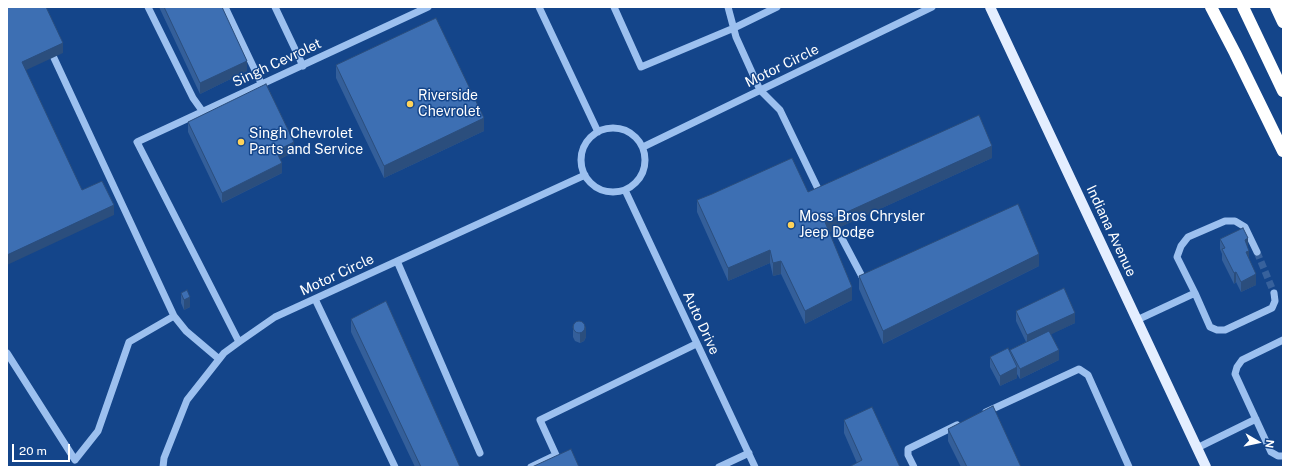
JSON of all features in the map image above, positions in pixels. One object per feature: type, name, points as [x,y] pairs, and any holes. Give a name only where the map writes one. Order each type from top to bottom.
[{"type":"highway","points":[[1211,7],[1283,151]]},
{"type":"highway","points":[[1243,7],[1283,91]]},
{"type":"highway","points":[[1276,7],[1283,22]]},
{"type":"main road","name":"Indiana Avenue","points":[[990,7],[1206,467]]},
{"type":"street","points":[[148,7],[192,98],[202,112]]},
{"type":"street","points":[[225,7],[262,85]]},
{"type":"street","points":[[275,7],[303,66]]},
{"type":"street","name":"Singh Cevrolet","points":[[239,342],[137,142],[428,7]]},
{"type":"street","points":[[539,7],[598,132]]},
{"type":"street","points":[[614,7],[641,67],[734,28],[777,7]]},
{"type":"street","points":[[728,7],[736,38],[760,90],[780,110],[822,198]]},
{"type":"street","name":"Motor Circle","points":[[643,147],[932,7]]},
{"type":"street","points":[[54,58],[174,316],[186,331],[219,359]]},
{"type":"street","points":[[608,128],[618,128],[629,132],[637,138],[643,147],[645,158],[644,168],[634,185],[625,190],[616,192],[598,188],[590,182],[585,175],[582,166],[582,156],[587,142],[598,132],[608,128]]},
{"type":"street","name":"Motor Circle","points":[[163,467],[164,458],[187,400],[224,353],[275,317],[585,175]]},
{"type":"street","name":"Auto Drive","points":[[625,190],[755,467]]},
{"type":"street","points":[[1257,252],[1245,227],[1235,222],[1225,221],[1188,237],[1181,246],[1177,256],[1210,327],[1218,330],[1225,330],[1272,308],[1275,301],[1274,293]]},
{"type":"street","points":[[837,229],[867,285]]},
{"type":"street","points":[[397,261],[480,453]]},
{"type":"street","points":[[1137,320],[1195,294]]},
{"type":"street","points":[[315,299],[395,467]]},
{"type":"street","points":[[7,353],[75,460],[98,431],[129,342],[174,316]]},
{"type":"street","points":[[1283,340],[1242,360],[1237,367],[1235,374],[1271,452],[1278,456],[1283,456]]},
{"type":"street","points":[[531,467],[556,455],[540,420],[696,344]]},
{"type":"street","points":[[978,416],[1078,368],[1088,375],[1129,467]]},
{"type":"street","points":[[1197,448],[1256,420]]},
{"type":"street","points":[[914,467],[908,455],[908,449],[964,422]]},
{"type":"street","points":[[719,467],[749,453]]},
{"type":"building","points":[[7,7],[46,7],[63,43],[22,62],[82,190],[102,181],[114,205],[7,255]]},
{"type":"building","points":[[164,7],[222,7],[247,61],[200,83]]},
{"type":"building","name":"Riverside Chevrolet","points":[[436,18],[484,118],[384,166],[336,65]]},
{"type":"building","name":"Singh Chevrolet Parts and Service","points":[[266,84],[294,142],[276,151],[282,163],[222,193],[188,122]]},
{"type":"building","points":[[979,115],[992,146],[825,222],[852,287],[805,311],[781,261],[773,263],[770,250],[728,268],[697,200],[792,158],[808,192]]},
{"type":"building","points":[[1018,204],[1039,254],[883,331],[859,276]]},
{"type":"building","points":[[1243,228],[1248,238],[1245,240],[1249,251],[1246,252],[1256,274],[1241,282],[1236,272],[1234,273],[1222,249],[1225,248],[1220,239]]},
{"type":"building","points":[[1064,288],[1075,313],[1027,335],[1016,311]]},
{"type":"building","points":[[187,290],[190,297],[184,300],[181,293]]},
{"type":"building","points":[[386,301],[460,467],[421,467],[351,319]]},
{"type":"building","points":[[577,321],[581,321],[585,327],[581,333],[577,333],[573,329],[573,325]]},
{"type":"building","points":[[1049,331],[1059,350],[1020,369],[1010,350]]},
{"type":"building","points":[[1008,348],[1017,367],[1000,376],[990,357]]},
{"type":"building","points":[[993,406],[1021,467],[967,467],[948,429]]},
{"type":"building","points":[[872,407],[900,467],[849,467],[862,460],[844,420]]},
{"type":"building","points":[[571,449],[579,467],[532,467]]},
{"type":"tunnel","points":[[1257,252],[1274,293]]},
{"type":"place","name":"Riverside Chevrolet","points":[[410,104]]},
{"type":"place","name":"Singh Chevrolet Parts and Service","points":[[241,142]]},
{"type":"place","name":"Moss Bros Chrysler Jeep Dodge","points":[[791,225]]}]
